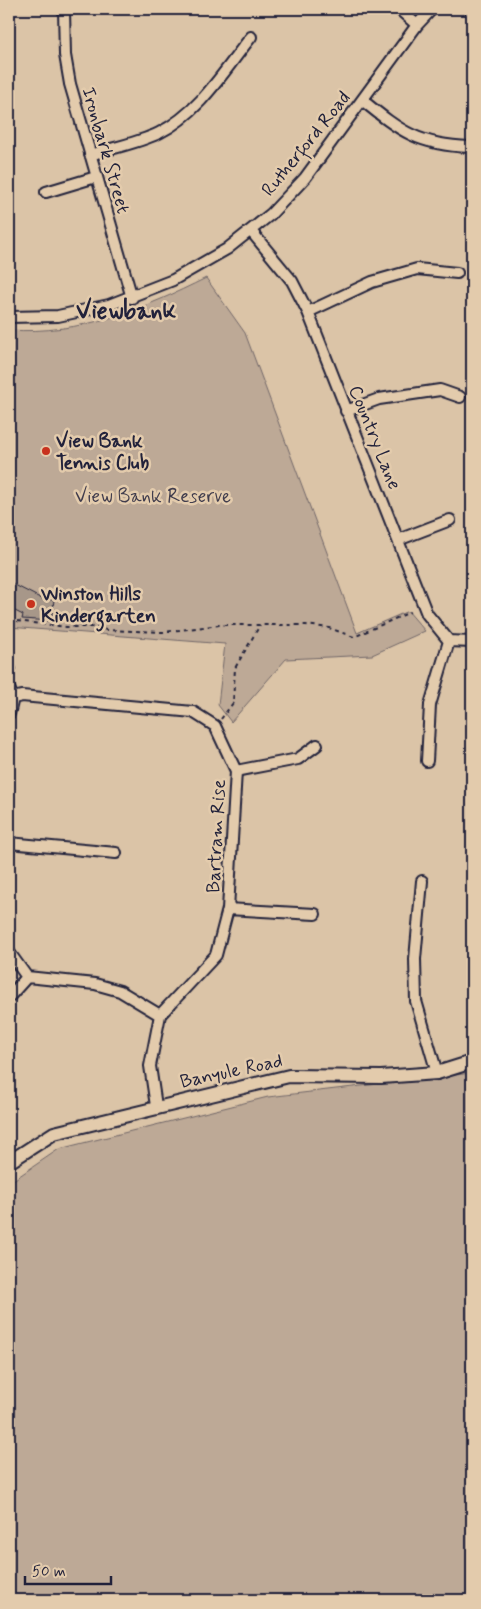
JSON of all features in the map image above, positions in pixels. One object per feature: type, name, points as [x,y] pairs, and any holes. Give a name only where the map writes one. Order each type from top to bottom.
[{"type":"street","name":"Ironbark Street","points":[[64,9],[65,55],[70,84],[132,298]]},
{"type":"street","points":[[399,9],[417,25]]},
{"type":"street","name":"Rutherford Road","points":[[9,317],[37,318],[67,314],[132,298],[199,266],[251,231],[271,214],[305,178],[417,25],[432,9]]},
{"type":"street","points":[[90,155],[145,138],[173,124],[201,100],[251,38]]},
{"type":"street","points":[[362,100],[388,122],[418,139],[446,146],[470,147]]},
{"type":"street","points":[[46,192],[96,177]]},
{"type":"street","name":"Country Lane","points":[[251,231],[292,281],[308,312],[427,614],[449,641]]},
{"type":"street","points":[[308,312],[372,282],[417,269],[458,273]]},
{"type":"street","points":[[346,411],[379,399],[440,390],[460,397]]},
{"type":"street","points":[[398,540],[450,520]]},
{"type":"street","points":[[427,761],[430,705],[449,641],[472,642]]},
{"type":"street","points":[[9,688],[13,698],[9,714]]},
{"type":"street","points":[[13,698],[22,696],[193,712],[215,726]]},
{"type":"street","name":"Bartram Rise","points":[[160,1014],[216,955],[228,909],[236,771],[215,726]]},
{"type":"street","points":[[236,771],[298,760],[318,745]]},
{"type":"street","points":[[9,843],[116,853]]},
{"type":"street","points":[[422,881],[415,958],[416,1001],[437,1073]]},
{"type":"street","points":[[228,909],[315,914]]},
{"type":"street","points":[[9,952],[27,978]]},
{"type":"street","points":[[27,978],[95,984],[120,991],[160,1014],[150,1066],[156,1106]]},
{"type":"street","points":[[9,997],[27,978]]},
{"type":"street","name":"Banyule Road","points":[[9,1162],[54,1132],[156,1106],[289,1076],[381,1077],[437,1073],[472,1062]]},
{"type":"path","points":[[9,620],[66,627],[97,627],[106,630],[163,632],[209,626],[318,626],[354,637],[410,612]]},
{"type":"path","points":[[215,726],[233,703],[234,672],[260,625]]},
{"type":"path","points":[[9,628],[11,658],[14,661],[16,670]]},
{"type":"green space","name":"View Bank Reserve","points":[[206,278],[245,333],[357,633],[408,611],[425,631],[372,655],[286,659],[231,722],[218,705],[225,644],[9,627],[9,330],[61,328],[111,318],[159,300]]},
{"type":"green space","points":[[472,1073],[472,1600],[9,1600],[9,1183],[59,1149],[268,1097]]},
{"type":"building","name":"Winston Hills Kindergarten","points":[[9,582],[42,599],[54,600],[51,621],[22,619],[23,615],[9,608]]},
{"type":"place","name":"View Bank Tennis Club","points":[[46,451]]},
{"type":"place","name":"Winston Hills Kindergarten","points":[[31,604]]},
{"type":"district","name":"Viewbank","points":[[126,310]]}]
